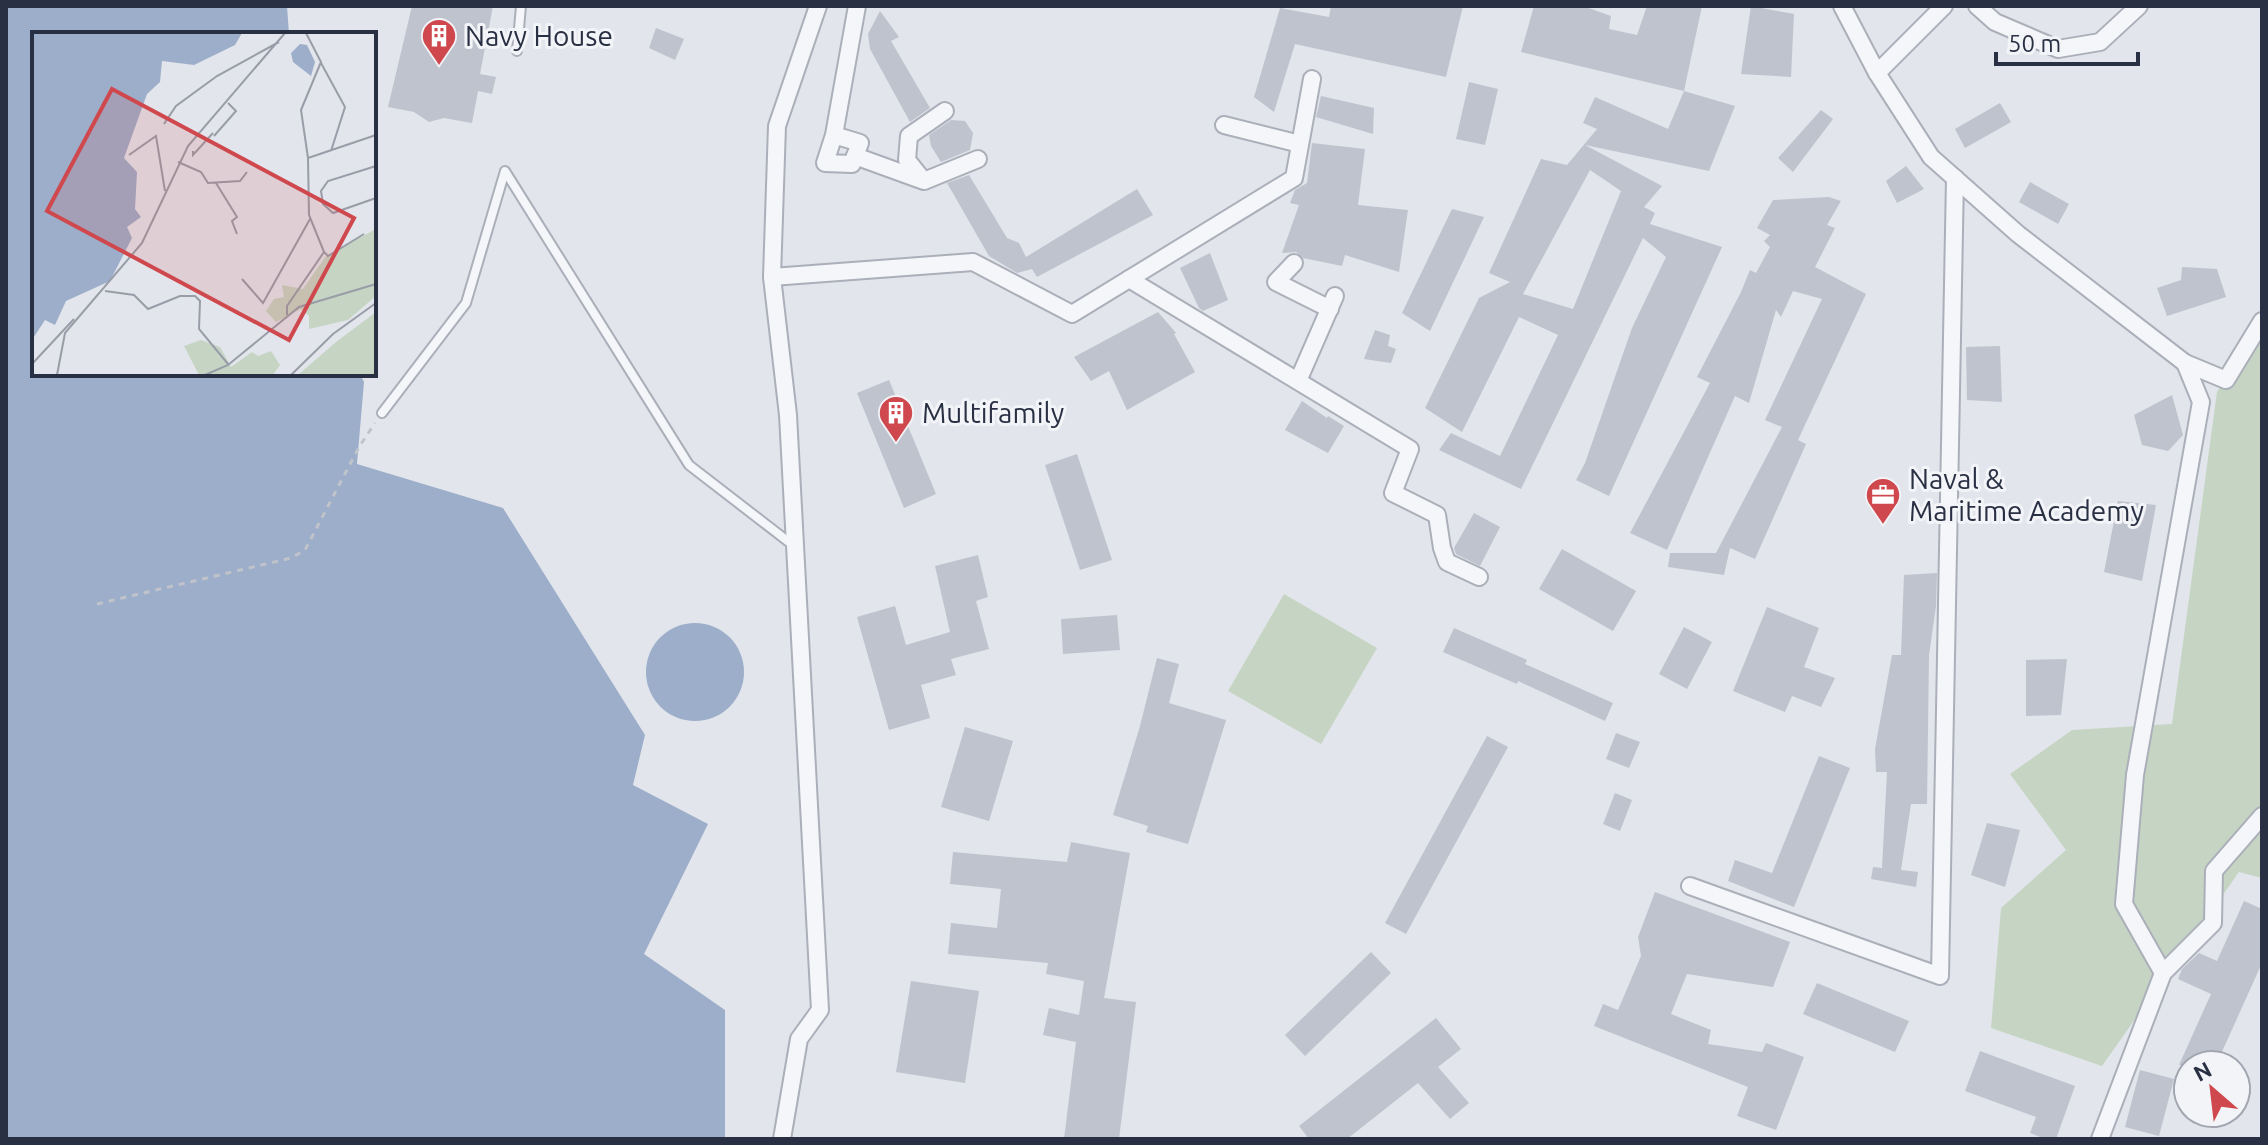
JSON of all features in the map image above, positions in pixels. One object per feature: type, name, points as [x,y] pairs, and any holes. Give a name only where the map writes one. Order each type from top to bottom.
[{"type":"street","points":[[782,1139],[799,1039],[820,1010],[788,415],[772,277],[777,126],[818,6]]},
{"type":"street","points":[[834,135],[860,143],[852,164],[825,163],[834,135],[857,6]]},
{"type":"street","points":[[1842,6],[1877,73],[1931,157],[2018,234],[2185,363],[2226,380],[2262,321]]},
{"type":"street","points":[[1877,73],[1944,6]]},
{"type":"street","points":[[1977,6],[1995,22],[2058,49],[2100,42],[2139,6]]},
{"type":"street","points":[[772,277],[973,262],[1072,314],[1294,178],[1312,79]]},
{"type":"street","points":[[924,181],[907,160],[909,136],[945,111]]},
{"type":"street","points":[[1224,125],[1300,144]]},
{"type":"street","points":[[855,156],[924,181],[978,159]]},
{"type":"street","points":[[1690,886],[1940,976],[1955,178]]},
{"type":"street","points":[[1294,263],[1276,282],[1333,302],[1298,381]]},
{"type":"street","points":[[1129,279],[1410,449],[1393,493],[1437,515],[1447,562],[1479,577]]},
{"type":"street","points":[[2163,973],[2124,904],[2135,775],[2201,402],[2185,363]]},
{"type":"street","points":[[2100,1139],[2163,973],[2213,923],[2214,871],[2262,816]]},
{"type":"lane","points":[[517,51],[521,6]]},
{"type":"lane","points":[[382,413],[466,303],[505,171],[689,465],[794,547]]},
{"type":"path","points":[[97,604],[291,558],[305,550],[359,447],[382,413]]},
{"type":"green space","points":[[2262,324],[2262,878],[2239,872],[2102,1066],[1991,1028],[2001,908],[2066,850],[2010,774],[2072,730],[2172,724],[2217,392]]},
{"type":"green space","points":[[1284,594],[1377,648],[1321,744],[1228,691]]},
{"type":"water","points":[[6,6],[287,6],[289,32],[32,32],[32,376],[361,376],[364,382],[357,464],[503,508],[645,735],[633,785],[708,824],[644,954],[725,1010],[725,1139],[6,1139]]},
{"type":"water","points":[[695,623],[714,626],[730,637],[741,653],[744,672],[741,691],[730,707],[714,718],[695,721],[676,718],[660,707],[649,691],[646,672],[649,653],[660,637],[676,626]]},
{"type":"building","name":"Navy House","points":[[412,6],[493,6],[480,74],[496,77],[492,94],[478,91],[472,123],[444,118],[429,122],[414,112],[388,107]]},
{"type":"building","points":[[1331,6],[1463,6],[1446,77],[1295,44],[1274,112],[1254,97],[1280,8],[1329,17]]},
{"type":"building","points":[[1534,6],[1583,6],[1611,16],[1609,29],[1637,35],[1647,6],[1702,6],[1684,91],[1521,52]]},
{"type":"building","points":[[1751,6],[1794,14],[1791,77],[1741,74]]},
{"type":"building","points":[[880,11],[899,37],[891,41],[930,108],[910,122],[870,49],[868,34]]},
{"type":"building","points":[[656,28],[684,39],[675,60],[649,48]]},
{"type":"building","points":[[1469,82],[1498,89],[1485,145],[1456,139]]},
{"type":"building","points":[[1684,91],[1735,106],[1709,171],[1585,145],[1662,186],[1644,207],[1655,213],[1650,224],[1722,247],[1609,496],[1576,480],[1585,463],[1632,328],[1666,257],[1643,238],[1521,489],[1439,450],[1451,433],[1500,456],[1558,335],[1519,317],[1462,432],[1425,408],[1479,298],[1510,282],[1489,273],[1541,159],[1567,165],[1597,129],[1583,123],[1595,97],[1668,129]],"holes":[[[1590,170],[1621,191],[1573,309],[1523,294]]]},
{"type":"building","points":[[1321,96],[1374,108],[1373,134],[1316,117]]},
{"type":"building","points":[[2000,103],[2011,122],[1965,148],[1955,129]]},
{"type":"building","points":[[1821,110],[1833,119],[1793,172],[1778,158]]},
{"type":"building","points":[[951,120],[965,121],[973,133],[970,150],[941,162],[931,146],[929,135]]},
{"type":"building","points":[[1312,143],[1365,149],[1358,205],[1408,210],[1399,272],[1345,255],[1342,266],[1303,258],[1296,252],[1282,253],[1299,205],[1290,203],[1295,190],[1307,183]]},
{"type":"building","points":[[1906,166],[1924,189],[1897,203],[1886,181]]},
{"type":"building","points":[[969,175],[1007,238],[1019,243],[1026,257],[1137,189],[1153,215],[1037,277],[1032,269],[1017,273],[989,256],[947,183]]},
{"type":"building","points":[[2030,182],[2069,204],[2058,224],[2019,202]]},
{"type":"building","points":[[1829,197],[1841,201],[1827,225],[1835,228],[1815,267],[1866,294],[1798,440],[1806,444],[1755,559],[1730,548],[1724,575],[1668,567],[1670,553],[1716,553],[1782,427],[1765,420],[1822,299],[1793,291],[1781,317],[1776,310],[1749,403],[1735,396],[1667,550],[1630,533],[1710,383],[1697,377],[1750,270],[1756,273],[1770,247],[1764,241],[1770,235],[1757,228],[1773,200]]},
{"type":"building","points":[[1452,209],[1484,217],[1430,331],[1402,313]]},
{"type":"building","points":[[1210,253],[1228,300],[1203,311],[1180,268]]},
{"type":"building","points":[[2182,267],[2217,269],[2226,297],[2167,316],[2157,288],[2181,280]]},
{"type":"building","points":[[1158,312],[1176,333],[1195,372],[1127,410],[1109,371],[1091,381],[1074,357]]},
{"type":"building","points":[[1375,330],[1390,335],[1388,346],[1396,349],[1391,363],[1364,359]]},
{"type":"building","points":[[2000,346],[2002,402],[1967,400],[1966,347]]},
{"type":"building","name":"Multifamily","points":[[889,380],[936,494],[904,508],[857,393]]},
{"type":"building","points":[[2172,395],[2183,435],[2168,451],[2142,445],[2134,415]]},
{"type":"building","points":[[1302,401],[1344,426],[1328,453],[1285,430]]},
{"type":"building","points":[[1077,454],[1112,560],[1080,570],[1045,465]]},
{"type":"building","points":[[2118,501],[2156,505],[2142,581],[2104,572]]},
{"type":"building","points":[[1474,513],[1500,527],[1480,566],[1456,554],[1454,548]]},
{"type":"building","points":[[1562,549],[1636,591],[1613,631],[1539,589]]},
{"type":"building","points":[[978,555],[988,597],[976,601],[989,649],[951,659],[956,675],[921,685],[930,718],[889,730],[857,617],[895,606],[906,645],[950,632],[935,566]]},
{"type":"building","points":[[1937,573],[1929,655],[1927,804],[1911,804],[1901,870],[1918,872],[1916,887],[1871,879],[1873,867],[1882,868],[1887,772],[1876,772],[1875,749],[1892,655],[1901,655],[1904,575]]},
{"type":"building","points":[[1767,607],[1819,628],[1804,667],[1835,678],[1821,707],[1792,696],[1785,712],[1733,691]]},
{"type":"building","points":[[1117,615],[1120,650],[1063,654],[1061,619]]},
{"type":"building","points":[[1684,627],[1712,642],[1687,689],[1659,674]]},
{"type":"building","points":[[1454,628],[1613,703],[1605,721],[1518,681],[1517,684],[1443,652]]},
{"type":"building","points":[[1157,658],[1179,664],[1169,703],[1226,720],[1188,844],[1146,832],[1148,826],[1113,815]]},
{"type":"building","points":[[2067,659],[2061,715],[2026,716],[2026,660]]},
{"type":"building","points":[[965,727],[1013,741],[989,821],[941,807]]},
{"type":"building","points":[[1616,733],[1640,742],[1629,768],[1606,759]]},
{"type":"building","points":[[1487,736],[1508,747],[1406,934],[1385,923]]},
{"type":"building","points":[[1819,756],[1850,768],[1794,907],[1728,881],[1735,860],[1772,873]]},
{"type":"building","points":[[1615,793],[1632,800],[1620,831],[1603,824]]},
{"type":"building","points":[[1987,823],[2020,830],[2005,887],[1971,875]]},
{"type":"building","points":[[1071,842],[1130,853],[1104,998],[1136,1002],[1119,1139],[1064,1139],[1076,1042],[1043,1035],[1049,1008],[1079,1015],[1084,981],[1046,974],[1048,963],[948,954],[951,923],[997,928],[1001,889],[950,884],[953,852],[1067,862]]},
{"type":"building","points":[[1655,892],[1790,942],[1773,987],[1687,974],[1671,1014],[1711,1030],[1708,1044],[1762,1052],[1766,1043],[1804,1057],[1776,1130],[1737,1116],[1748,1087],[1594,1026],[1603,1004],[1618,1010],[1641,956],[1638,937]]},
{"type":"building","points":[[2244,901],[2262,909],[2262,963],[2223,1049],[2186,1049],[2211,994],[2178,979],[2182,969],[2199,953],[2217,961]]},
{"type":"building","points":[[1371,952],[1391,973],[1305,1056],[1285,1035]]},
{"type":"building","points":[[911,981],[979,991],[965,1083],[896,1072]]},
{"type":"building","points":[[1817,983],[1909,1021],[1895,1052],[1803,1014]]},
{"type":"building","points":[[1436,1018],[1461,1049],[1438,1067],[1469,1103],[1450,1119],[1418,1083],[1347,1139],[1309,1139],[1299,1126]]},
{"type":"building","points":[[1980,1051],[2075,1086],[2056,1139],[2045,1139],[2030,1133],[2036,1117],[1965,1091]]},
{"type":"building","points":[[2140,1070],[2172,1078],[2159,1136],[2125,1127]]},
{"type":"place","name":"Navy House","points":[[439,67]]},
{"type":"place","name":"Multifamily","points":[[896,444]]},
{"type":"place","name":"Naval & Maritime Academy","points":[[1883,526]]}]
